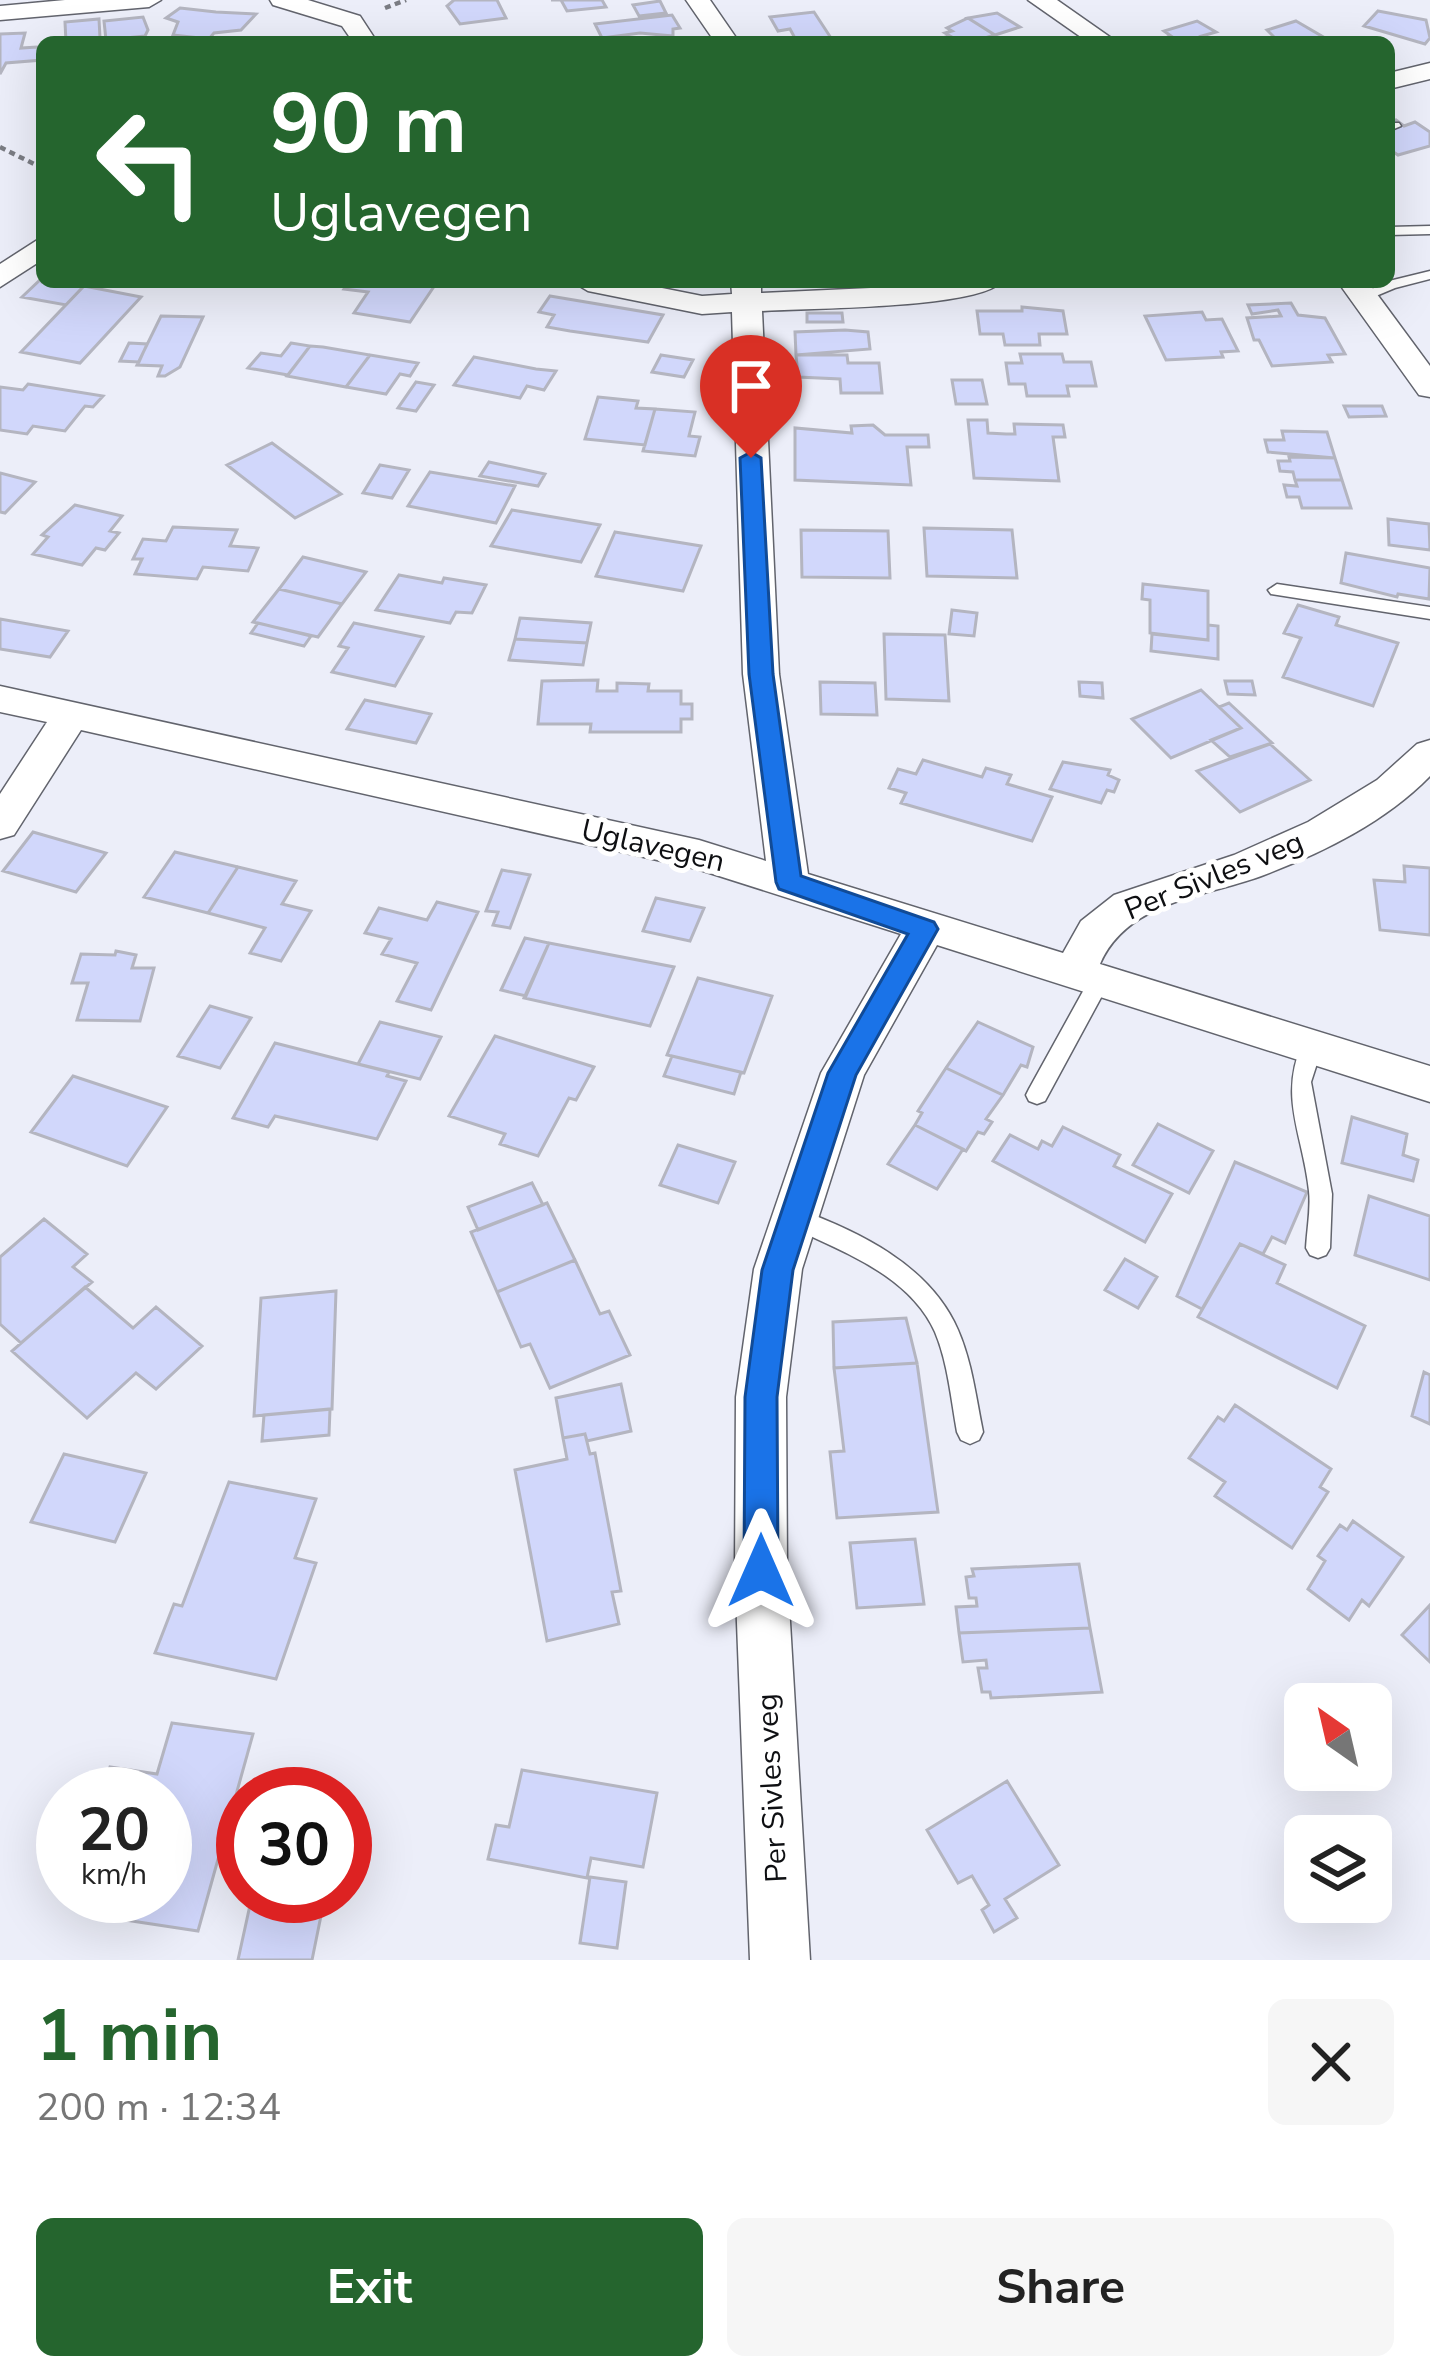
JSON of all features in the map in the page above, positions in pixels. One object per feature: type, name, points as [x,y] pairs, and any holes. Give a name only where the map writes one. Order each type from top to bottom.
[{"type":"street","points":[[0,13],[149,0]]},
{"type":"street","points":[[282,0],[351,21],[361,36]]},
{"type":"street","points":[[698,0],[723,36]]},
{"type":"street","points":[[1040,0],[1096,36]]},
{"type":"street","points":[[1395,80],[1430,71]]},
{"type":"street","points":[[0,278],[36,251]]},
{"type":"street","points":[[618,288],[702,305],[745,294],[967,288]]},
{"type":"street","points":[[1359,290],[1428,382]]},
{"type":"street","points":[[745,294],[761,674],[789,882]]},
{"type":"street","name":"Uglavegen","points":[[0,700],[699,855],[1430,1084]]},
{"type":"street","points":[[0,825],[71,715]]},
{"type":"street","name":"Per Sivles veg","points":[[1087,977],[1095,933],[1124,908],[1247,866],[1346,820],[1382,796],[1430,753]]},
{"type":"street","name":"Per Sivles veg","points":[[781,1960],[761,1571],[761,1397],[778,1270],[843,1073],[925,929]]},
{"type":"lane","points":[[1395,231],[1430,230]]},
{"type":"lane","points":[[1395,284],[1430,275]]},
{"type":"lane","points":[[1277,590],[1430,613]]},
{"type":"lane","points":[[1037,1095],[1087,977]]},
{"type":"lane","points":[[1311,1048],[1300,1082],[1321,1194],[1318,1248]]},
{"type":"lane","points":[[795,1218],[891,1267],[930,1299],[948,1333],[970,1432]]},
{"type":"path","points":[[0,147],[36,165]]},
{"type":"building","points":[[454,0],[497,0],[506,18],[460,24],[447,6]]},
{"type":"building","points":[[561,0],[602,0],[606,7],[567,11]]},
{"type":"building","points":[[660,1],[666,13],[639,16],[633,5]]},
{"type":"building","points":[[180,8],[256,14],[241,30],[212,36],[173,35],[178,22],[166,18]]},
{"type":"building","points":[[1378,11],[1426,20],[1430,38],[1425,44],[1364,26]]},
{"type":"building","points":[[814,12],[830,36],[778,31],[770,17]]},
{"type":"building","points":[[997,13],[1020,27],[995,35],[968,18]]},
{"type":"building","points":[[672,15],[680,28],[673,29],[673,36],[601,36],[595,24]]},
{"type":"building","points":[[143,17],[148,30],[145,36],[106,36],[104,21]]},
{"type":"building","points":[[968,18],[995,35],[950,36],[945,33],[952,31],[947,28]]},
{"type":"building","points":[[99,19],[100,36],[66,36],[65,22]]},
{"type":"building","points":[[1197,21],[1216,32],[1171,36],[1164,31]]},
{"type":"building","points":[[1296,21],[1322,36],[1273,36],[1267,30]]},
{"type":"building","points":[[25,33],[21,48],[36,47],[36,60],[6,63],[0,74],[0,34]]},
{"type":"building","points":[[1395,120],[1404,126],[1415,122],[1430,132],[1430,146],[1395,153]]},
{"type":"building","points":[[36,284],[36,288],[82,288],[66,305],[22,297]]},
{"type":"building","points":[[82,288],[141,297],[80,363],[21,352]]},
{"type":"building","points":[[433,288],[410,322],[354,313],[368,292],[344,289]]},
{"type":"building","points":[[550,296],[663,315],[648,342],[570,331],[547,327],[554,315],[539,312]]},
{"type":"building","points":[[1291,303],[1298,315],[1325,318],[1345,354],[1328,355],[1332,362],[1272,366],[1259,340],[1254,340],[1247,318],[1281,316],[1278,310],[1252,314],[1248,305]]},
{"type":"building","points":[[1022,307],[1063,311],[1067,334],[1039,334],[1040,345],[1005,345],[1003,334],[980,334],[977,311],[1022,311]]},
{"type":"building","points":[[1202,312],[1206,320],[1222,319],[1238,351],[1221,352],[1223,357],[1166,360],[1145,316]]},
{"type":"building","points":[[807,313],[842,313],[843,322],[807,322]]},
{"type":"building","points":[[161,316],[203,317],[180,367],[165,376],[158,376],[162,366],[137,365]]},
{"type":"building","points":[[795,332],[868,332],[870,349],[796,355]]},
{"type":"building","points":[[129,343],[147,344],[139,362],[120,361]]},
{"type":"building","points":[[291,343],[310,346],[288,375],[248,368],[261,353],[281,356]]},
{"type":"building","points":[[310,346],[370,355],[346,387],[287,376]]},
{"type":"building","points":[[1020,354],[1062,354],[1064,362],[1091,362],[1096,386],[1067,386],[1069,396],[1027,396],[1025,384],[1009,384],[1006,363],[1022,363]]},
{"type":"building","points":[[370,355],[418,363],[410,376],[400,374],[386,394],[346,387]]},
{"type":"building","points":[[661,355],[693,360],[684,377],[652,372]]},
{"type":"building","points":[[796,355],[847,355],[848,363],[879,363],[882,393],[841,393],[840,379],[798,377]]},
{"type":"building","points":[[474,357],[556,371],[544,390],[527,386],[520,398],[454,385]]},
{"type":"building","points":[[952,380],[982,380],[987,404],[956,404]]},
{"type":"building","points":[[416,382],[434,385],[416,411],[398,408]]},
{"type":"building","points":[[28,384],[103,396],[93,407],[85,406],[65,431],[33,426],[27,434],[0,430],[0,387],[23,390]]},
{"type":"building","points":[[598,397],[638,401],[636,408],[655,409],[645,445],[585,439]]},
{"type":"building","points":[[1344,406],[1382,406],[1386,416],[1349,417]]},
{"type":"building","points":[[655,409],[695,412],[689,436],[700,437],[695,456],[643,451]]},
{"type":"building","points":[[968,420],[987,420],[988,433],[1006,434],[1015,434],[1014,424],[1063,425],[1065,437],[1053,437],[1059,481],[974,478]]},
{"type":"building","points":[[873,425],[885,435],[928,435],[929,447],[907,447],[911,485],[795,480],[795,428],[852,433],[851,426]]},
{"type":"building","points":[[1282,431],[1327,432],[1335,458],[1268,452],[1265,440],[1284,440]]},
{"type":"building","points":[[272,443],[341,494],[295,518],[227,465]]},
{"type":"building","points":[[1289,457],[1335,458],[1342,480],[1295,480],[1293,472],[1280,471],[1278,461],[1290,461]]},
{"type":"building","points":[[489,462],[545,474],[538,486],[480,476]]},
{"type":"building","points":[[380,465],[409,470],[392,498],[363,493]]},
{"type":"building","points":[[430,472],[515,486],[496,523],[408,506]]},
{"type":"building","points":[[0,473],[35,482],[5,513],[0,512]]},
{"type":"building","points":[[1295,480],[1342,480],[1351,508],[1302,508],[1299,497],[1287,497],[1284,485],[1297,486]]},
{"type":"building","points":[[75,505],[122,516],[110,531],[119,533],[105,550],[96,548],[82,565],[33,554],[48,537],[42,535]]},
{"type":"building","points":[[512,510],[600,525],[581,562],[491,546]]},
{"type":"building","points":[[1388,519],[1429,524],[1430,550],[1389,545]]},
{"type":"building","points":[[173,527],[237,530],[230,546],[258,548],[248,571],[203,567],[197,579],[135,574],[142,559],[133,559],[143,539],[166,541]]},
{"type":"building","points":[[924,528],[1012,530],[1017,578],[927,576]]},
{"type":"building","points":[[801,530],[888,531],[890,578],[802,577]]},
{"type":"building","points":[[615,532],[701,546],[683,591],[596,576]]},
{"type":"building","points":[[1346,553],[1430,568],[1429,599],[1397,597],[1341,583]]},
{"type":"building","points":[[303,557],[366,572],[342,604],[279,589]]},
{"type":"building","points":[[399,575],[486,585],[472,613],[456,612],[450,623],[376,610]]},
{"type":"building","points":[[1143,584],[1208,591],[1208,640],[1150,633],[1150,600],[1142,599]]},
{"type":"building","points":[[279,589],[342,604],[318,637],[253,622]]},
{"type":"building","points":[[1298,605],[1339,617],[1336,625],[1398,643],[1373,706],[1283,677],[1301,638],[1284,633]]},
{"type":"building","points":[[952,610],[977,613],[974,636],[949,634]]},
{"type":"building","points":[[520,618],[591,623],[587,643],[515,639]]},
{"type":"building","points":[[0,619],[68,631],[50,657],[0,649]]},
{"type":"building","points":[[258,623],[311,636],[304,646],[251,633]]},
{"type":"building","points":[[354,623],[423,637],[395,686],[332,672],[348,648],[339,646]]},
{"type":"building","points":[[1208,625],[1218,626],[1218,659],[1151,651],[1152,634],[1208,640]]},
{"type":"building","points":[[884,634],[945,635],[949,701],[886,699]]},
{"type":"building","points":[[515,639],[587,643],[583,665],[509,660]]},
{"type":"building","points":[[598,680],[597,691],[617,691],[617,683],[649,684],[648,691],[681,691],[681,704],[692,704],[692,719],[681,719],[681,732],[590,732],[591,724],[538,724],[542,681]]},
{"type":"building","points":[[1225,681],[1252,681],[1255,695],[1228,694]]},
{"type":"building","points":[[820,682],[875,683],[877,715],[821,714]]},
{"type":"building","points":[[1079,682],[1102,683],[1103,698],[1080,696]]},
{"type":"building","points":[[1201,690],[1241,728],[1171,758],[1132,719]]},
{"type":"building","points":[[365,700],[431,714],[416,743],[347,729]]},
{"type":"building","points":[[1229,703],[1272,743],[1230,757],[1211,740],[1241,728],[1219,707]]},
{"type":"building","points":[[1270,744],[1310,780],[1240,812],[1197,771]]},
{"type":"building","points":[[923,760],[982,777],[986,768],[1011,775],[1007,784],[1052,797],[1032,841],[901,803],[906,793],[889,788],[898,769],[916,774]]},
{"type":"building","points":[[1063,762],[1110,770],[1108,775],[1119,780],[1114,792],[1107,790],[1101,803],[1050,789]]},
{"type":"building","points":[[33,832],[106,853],[76,892],[3,871]]},
{"type":"building","points":[[175,852],[238,867],[208,913],[144,897]]},
{"type":"building","points":[[1404,866],[1430,868],[1430,935],[1380,930],[1374,880],[1405,882]]},
{"type":"building","points":[[238,867],[296,881],[282,904],[311,911],[281,961],[250,953],[265,928],[208,913]]},
{"type":"building","points":[[502,870],[530,875],[510,928],[493,925],[498,912],[486,911]]},
{"type":"building","points":[[656,898],[704,908],[690,941],[643,931]]},
{"type":"building","points":[[437,902],[478,912],[431,1010],[397,1001],[417,963],[382,954],[391,939],[365,933],[379,908],[427,920]]},
{"type":"building","points":[[525,938],[549,943],[526,996],[501,990]]},
{"type":"building","points":[[549,943],[674,967],[650,1026],[524,998]]},
{"type":"building","points":[[116,951],[136,955],[132,968],[154,968],[140,1021],[77,1020],[88,983],[72,983],[81,954],[115,955]]},
{"type":"building","points":[[698,978],[772,996],[744,1073],[667,1055]]},
{"type":"building","points":[[210,1006],[251,1018],[220,1068],[178,1056]]},
{"type":"building","points":[[380,1022],[441,1037],[420,1079],[358,1064]]},
{"type":"building","points":[[978,1022],[1033,1047],[1027,1067],[1021,1065],[1003,1095],[946,1068]]},
{"type":"building","points":[[495,1036],[594,1067],[576,1100],[569,1098],[538,1156],[500,1144],[505,1134],[449,1116]]},
{"type":"building","points":[[275,1043],[389,1072],[387,1076],[406,1081],[377,1139],[275,1116],[268,1127],[233,1118]]},
{"type":"building","points":[[672,1056],[741,1072],[734,1094],[664,1076]]},
{"type":"building","points":[[946,1068],[1003,1095],[986,1119],[992,1122],[984,1134],[978,1132],[966,1151],[915,1125],[922,1113],[918,1111]]},
{"type":"building","points":[[73,1076],[167,1107],[127,1166],[31,1132]]},
{"type":"building","points":[[1352,1117],[1407,1134],[1403,1155],[1418,1160],[1413,1181],[1342,1163]]},
{"type":"building","points":[[1158,1124],[1213,1151],[1189,1193],[1133,1165]]},
{"type":"building","points":[[915,1125],[963,1149],[937,1189],[888,1164]]},
{"type":"building","points":[[1063,1127],[1120,1155],[1114,1166],[1172,1194],[1145,1242],[993,1161],[1010,1135],[1038,1149],[1042,1141],[1052,1146]]},
{"type":"building","points":[[678,1145],[735,1162],[718,1203],[660,1185]]},
{"type":"building","points":[[1235,1162],[1307,1192],[1285,1243],[1272,1237],[1263,1254],[1240,1244],[1202,1309],[1177,1296]]},
{"type":"building","points":[[532,1183],[543,1205],[478,1230],[468,1207]]},
{"type":"building","points":[[1369,1196],[1430,1216],[1430,1280],[1355,1255]]},
{"type":"building","points":[[547,1203],[575,1260],[497,1292],[471,1232]]},
{"type":"building","points":[[44,1219],[87,1254],[73,1267],[92,1282],[21,1343],[0,1324],[0,1257]]},
{"type":"building","points":[[1240,1244],[1285,1265],[1277,1283],[1365,1326],[1337,1388],[1198,1317]]},
{"type":"building","points":[[1125,1259],[1157,1277],[1138,1308],[1105,1290]]},
{"type":"building","points":[[575,1260],[600,1314],[609,1311],[630,1355],[550,1388],[530,1344],[521,1347],[497,1292]]},
{"type":"building","points":[[85,1287],[133,1328],[156,1307],[202,1346],[156,1389],[136,1373],[87,1418],[12,1351]]},
{"type":"building","points":[[336,1291],[332,1409],[254,1416],[261,1298]]},
{"type":"building","points":[[906,1318],[917,1363],[834,1368],[833,1322]]},
{"type":"building","points":[[917,1363],[938,1512],[837,1518],[830,1452],[844,1451],[834,1368]]},
{"type":"building","points":[[1424,1372],[1430,1375],[1430,1424],[1412,1416]]},
{"type":"building","points":[[621,1384],[631,1431],[587,1441],[585,1434],[563,1438],[556,1398]]},
{"type":"building","points":[[1235,1405],[1331,1469],[1320,1487],[1328,1492],[1292,1548],[1215,1496],[1225,1482],[1189,1458],[1218,1417],[1224,1421]]},
{"type":"building","points":[[330,1409],[329,1435],[262,1441],[264,1415]]},
{"type":"building","points":[[585,1434],[590,1454],[595,1453],[621,1591],[612,1592],[619,1624],[547,1641],[515,1470],[567,1459],[563,1438]]},
{"type":"building","points":[[64,1454],[146,1473],[115,1542],[31,1522]]},
{"type":"building","points":[[229,1482],[316,1499],[295,1558],[316,1563],[276,1679],[155,1653],[174,1604],[182,1606]]},
{"type":"building","points":[[1353,1521],[1403,1557],[1369,1606],[1362,1600],[1349,1620],[1308,1589],[1325,1561],[1318,1556],[1340,1525],[1347,1530]]},
{"type":"building","points":[[915,1539],[924,1604],[857,1608],[850,1543]]},
{"type":"building","points":[[1079,1564],[1090,1628],[959,1633],[956,1607],[977,1606],[976,1598],[969,1598],[966,1577],[974,1576],[972,1569]]},
{"type":"building","points":[[1430,1605],[1430,1662],[1402,1635]]},
{"type":"building","points":[[1090,1628],[1102,1692],[991,1698],[990,1692],[982,1692],[978,1668],[987,1668],[986,1660],[963,1662],[959,1633]]},
{"type":"building","points":[[172,1723],[253,1734],[244,1767],[216,1767],[216,1867],[198,1931],[145,1923],[192,1923],[192,1767],[159,1767]]},
{"type":"building","points":[[522,1770],[657,1793],[643,1867],[591,1858],[587,1878],[488,1859],[496,1825],[509,1827]]},
{"type":"building","points":[[1007,1781],[1059,1865],[1005,1899],[1017,1918],[994,1932],[982,1910],[989,1905],[972,1876],[958,1883],[927,1830]]},
{"type":"building","points":[[590,1877],[626,1882],[617,1948],[580,1943]]},
{"type":"building","points":[[246,1923],[320,1923],[312,1960],[238,1960]]},
{"type":"route","points":[[751,458],[761,674],[789,882],[925,929],[843,1073],[778,1270],[761,1397],[761,1571]]}]
